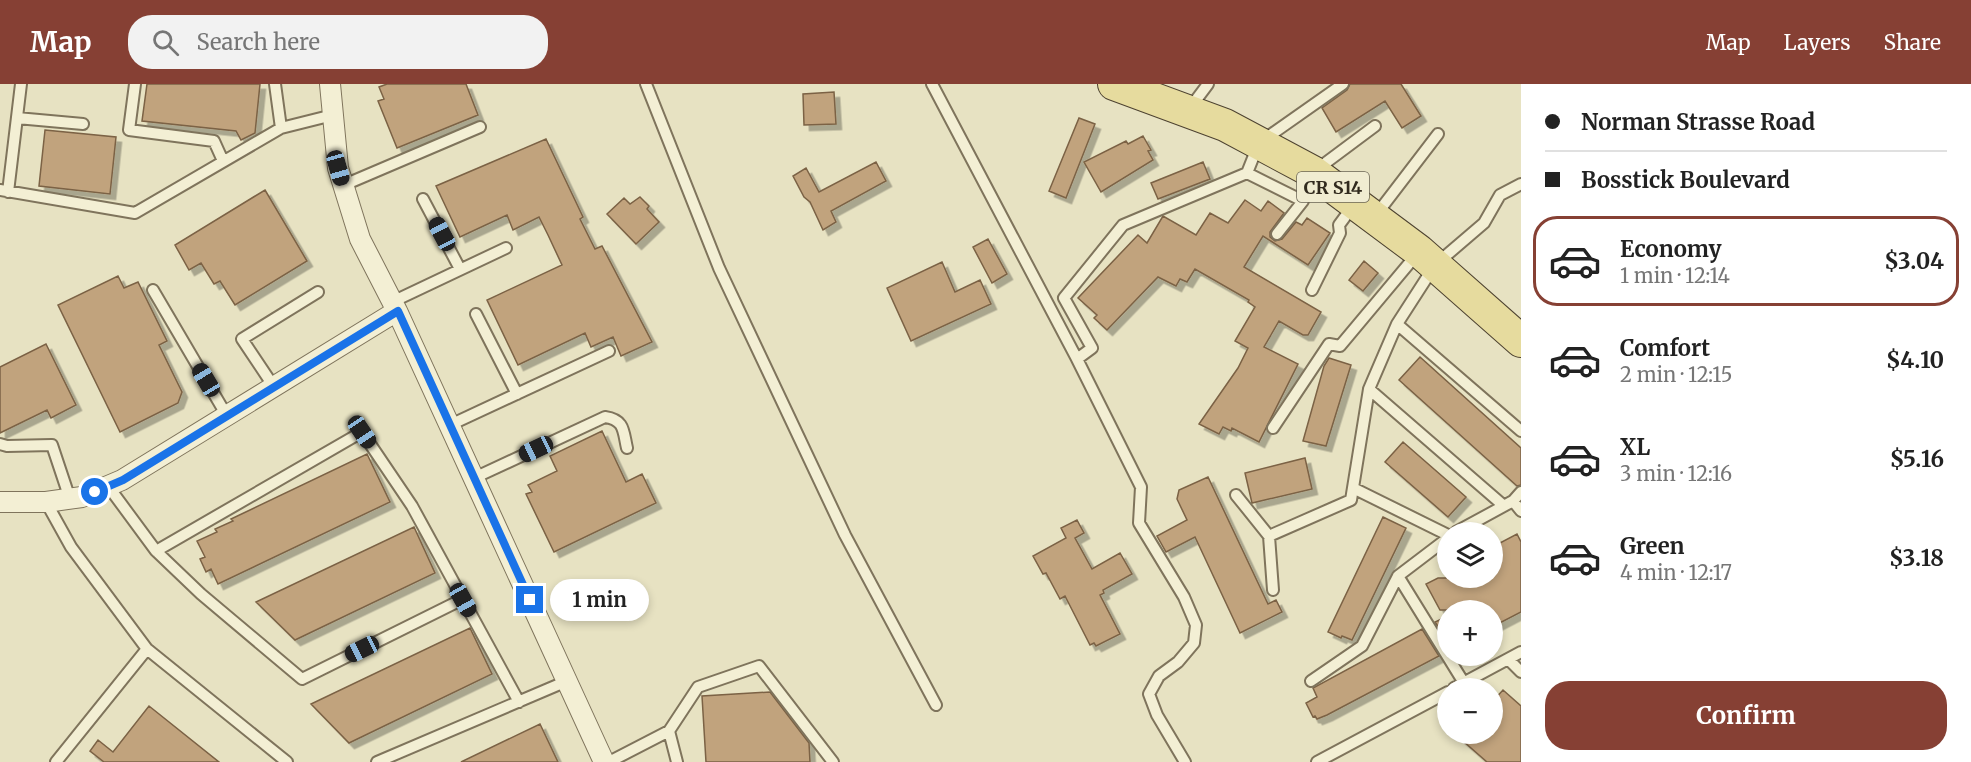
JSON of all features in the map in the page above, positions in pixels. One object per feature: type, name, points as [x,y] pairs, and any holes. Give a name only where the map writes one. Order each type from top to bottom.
[{"type":"main road","name":"CR S14","points":[[1114,84],[1155,95],[1188,111],[1226,125],[1313,172],[1427,258],[1517,332]]},
{"type":"street","points":[[330,84],[338,168],[360,239],[395,307],[604,762]]},
{"type":"street","points":[[0,502],[46,502],[82,497],[123,480],[274,387],[395,307]]},
{"type":"lane","points":[[21,84],[4,191],[135,213],[281,128],[333,115]]},
{"type":"lane","points":[[135,84],[129,130],[214,141],[223,161]]},
{"type":"lane","points":[[275,84],[281,128]]},
{"type":"lane","points":[[646,84],[719,268],[846,535],[936,705]]},
{"type":"lane","points":[[932,84],[1077,359],[1141,487],[1139,523],[1184,597],[1196,625],[1194,643],[1178,662],[1159,676],[1149,694],[1158,715],[1185,762]]},
{"type":"lane","points":[[1188,111],[1208,84]]},
{"type":"lane","points":[[1077,359],[1092,348],[1064,298],[1123,225],[1246,173],[1259,143],[1343,84]]},
{"type":"lane","points":[[17,118],[83,124]]},
{"type":"lane","points":[[1313,172],[1375,126]]},
{"type":"lane","points":[[344,185],[480,127]]},
{"type":"lane","points":[[1312,290],[1340,233],[1339,225],[1364,210],[1438,134]]},
{"type":"lane","points":[[1246,173],[1303,201],[1277,234]]},
{"type":"lane","points":[[1274,428],[1329,344],[1340,346],[1427,258],[1484,223],[1500,195],[1521,184]]},
{"type":"lane","points":[[423,199],[460,269]]},
{"type":"lane","points":[[395,307],[460,269],[506,248]]},
{"type":"lane","points":[[1269,536],[1351,500],[1369,388],[1427,258]]},
{"type":"lane","points":[[153,290],[227,416]]},
{"type":"lane","points":[[274,387],[242,339],[318,292]]},
{"type":"lane","points":[[476,314],[518,394]]},
{"type":"lane","points":[[1397,324],[1521,431]]},
{"type":"lane","points":[[450,425],[609,351]]},
{"type":"lane","points":[[1369,388],[1508,503],[1521,511]]},
{"type":"lane","points":[[474,478],[605,417],[615,418],[622,425],[627,448]]},
{"type":"lane","points":[[156,551],[362,432],[412,506],[519,702]]},
{"type":"lane","points":[[0,444],[7,446],[52,445],[70,498]]},
{"type":"lane","points":[[108,486],[156,551],[201,594],[302,679],[463,600]]},
{"type":"lane","points":[[1353,488],[1437,530]]},
{"type":"lane","points":[[1474,522],[1508,503],[1521,492]]},
{"type":"lane","points":[[1236,495],[1269,536],[1274,590]]},
{"type":"lane","points":[[46,502],[71,547],[147,649],[287,762]]},
{"type":"lane","points":[[1311,681],[1362,646],[1398,576],[1437,545]]},
{"type":"lane","points":[[1398,576],[1461,678]]},
{"type":"lane","points":[[56,762],[147,649]]},
{"type":"lane","points":[[1473,678],[1521,652]]},
{"type":"lane","points":[[1508,659],[1521,672]]},
{"type":"lane","points":[[609,762],[669,731],[698,687],[759,666],[833,762]]},
{"type":"lane","points":[[377,762],[567,681]]},
{"type":"lane","points":[[1317,762],[1437,698]]},
{"type":"lane","points":[[669,731],[677,762]]},
{"type":"building","points":[[147,84],[260,84],[255,133],[241,140],[236,131],[142,121]]},
{"type":"building","points":[[387,84],[466,84],[478,115],[397,148],[378,101],[384,99],[379,87]]},
{"type":"building","points":[[1350,84],[1401,84],[1421,116],[1402,128],[1385,101],[1336,132],[1322,108],[1347,90]]},
{"type":"building","points":[[834,92],[836,124],[804,125],[803,94]]},
{"type":"building","points":[[1079,118],[1095,124],[1066,198],[1049,191]]},
{"type":"building","points":[[45,130],[116,137],[110,194],[39,186]]},
{"type":"building","points":[[1143,136],[1151,150],[1148,151],[1153,160],[1101,192],[1084,162],[1126,141],[1128,144]]},
{"type":"building","points":[[546,139],[583,217],[580,219],[595,249],[602,246],[652,342],[621,356],[613,337],[591,347],[585,333],[518,365],[487,300],[562,265],[539,217],[513,230],[507,215],[460,237],[436,186]]},
{"type":"building","points":[[876,162],[886,181],[831,211],[836,222],[823,230],[810,202],[804,197],[793,176],[806,168],[819,192]]},
{"type":"building","points":[[1203,162],[1210,179],[1158,199],[1151,183]]},
{"type":"building","points":[[265,190],[307,261],[235,305],[220,281],[214,284],[201,263],[189,270],[175,245]]},
{"type":"building","points":[[640,197],[659,222],[636,244],[607,214],[624,198],[630,204]]},
{"type":"building","points":[[1245,200],[1261,211],[1268,201],[1284,213],[1270,232],[1270,237],[1275,241],[1282,239],[1296,222],[1302,225],[1307,218],[1330,233],[1308,265],[1263,236],[1244,267],[1321,312],[1308,335],[1303,335],[1279,321],[1264,347],[1298,364],[1259,442],[1232,428],[1231,431],[1223,427],[1219,434],[1199,424],[1238,368],[1248,348],[1235,341],[1255,307],[1248,302],[1249,300],[1195,269],[1187,282],[1180,279],[1176,286],[1158,277],[1107,330],[1094,318],[1097,315],[1078,298],[1138,235],[1147,243],[1163,216],[1196,235],[1210,213],[1228,223]]},
{"type":"building","points":[[988,239],[1007,274],[992,283],[973,247]]},
{"type":"building","points":[[1364,261],[1378,273],[1363,291],[1349,280]]},
{"type":"building","points":[[942,262],[955,292],[980,280],[991,304],[911,341],[887,288]]},
{"type":"building","points":[[118,276],[124,288],[138,282],[167,341],[159,345],[182,392],[178,403],[120,432],[58,305]]},
{"type":"building","points":[[46,344],[76,405],[51,418],[47,410],[0,433],[0,367]]},
{"type":"building","points":[[1420,357],[1521,448],[1521,485],[1517,486],[1399,380]]},
{"type":"building","points":[[1329,358],[1351,365],[1326,446],[1303,441],[1324,366]]},
{"type":"building","points":[[602,431],[626,482],[642,474],[656,503],[554,552],[526,494],[532,492],[528,485],[557,471],[550,456]]},
{"type":"building","points":[[1403,442],[1466,497],[1448,517],[1385,462]]},
{"type":"building","points":[[367,454],[390,502],[218,584],[211,569],[206,572],[200,559],[205,557],[197,541],[217,532],[215,529],[233,521],[231,519]]},
{"type":"building","points":[[1305,458],[1312,489],[1252,503],[1245,473]]},
{"type":"building","points":[[1208,477],[1268,604],[1276,600],[1282,612],[1240,633],[1195,537],[1166,552],[1157,536],[1187,520],[1177,499],[1179,490]]},
{"type":"building","points":[[1383,517],[1406,528],[1352,640],[1342,636],[1341,638],[1328,632]]},
{"type":"building","points":[[1077,520],[1084,533],[1075,538],[1092,569],[1120,553],[1132,574],[1103,590],[1104,593],[1100,595],[1120,634],[1096,646],[1094,643],[1090,645],[1065,596],[1060,599],[1046,573],[1043,574],[1033,556],[1066,538],[1061,528]]},
{"type":"building","points":[[414,527],[435,573],[295,640],[256,602]]},
{"type":"building","points":[[1517,534],[1521,542],[1521,612],[1503,621],[1503,600],[1437,600],[1437,604],[1426,584],[1437,578],[1437,588],[1503,588],[1503,541]]},
{"type":"building","points":[[470,628],[492,674],[349,743],[311,704]]},
{"type":"building","points":[[1422,629],[1437,653],[1437,657],[1317,719],[1313,717],[1306,703],[1317,697],[1313,688]]},
{"type":"building","points":[[1503,690],[1521,706],[1521,762],[1487,762],[1466,744],[1503,744]]},
{"type":"building","points":[[770,692],[809,743],[810,762],[706,762],[702,696]]},
{"type":"building","points":[[149,706],[219,762],[104,762],[90,751],[98,740],[113,752]]},
{"type":"building","points":[[540,724],[558,762],[461,762]]},
{"type":"route","points":[[95,492],[123,480],[398,311],[530,600]]}]
